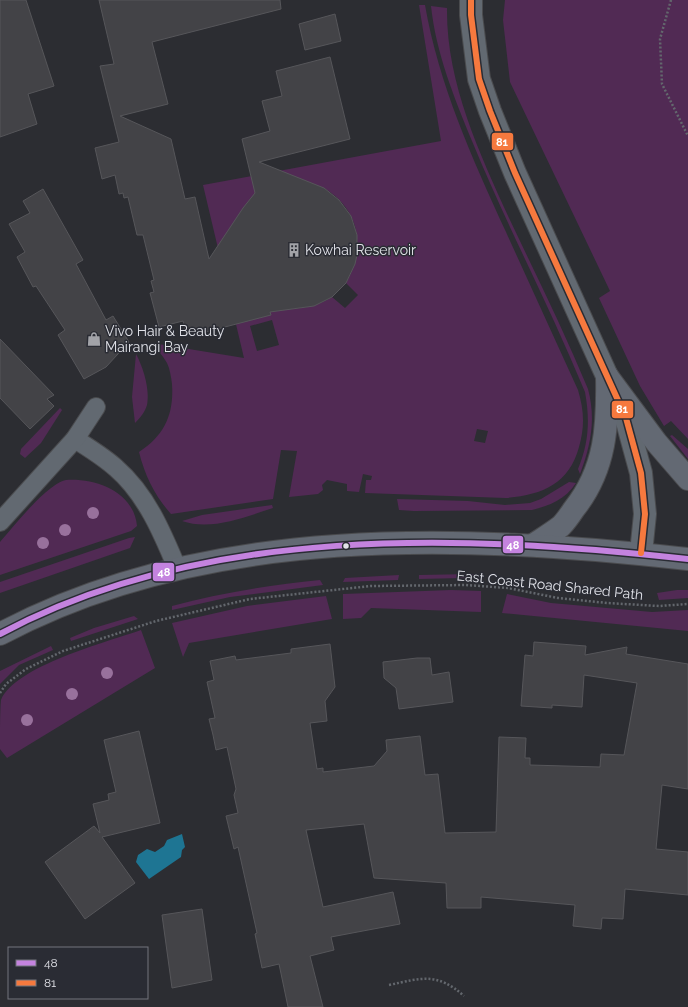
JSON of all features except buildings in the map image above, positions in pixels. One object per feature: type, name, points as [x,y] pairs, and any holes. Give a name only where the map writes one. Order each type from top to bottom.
[{"type":"main road","points":[[607,376],[656,442],[688,479]]},
{"type":"main road","points":[[533,545],[562,525],[585,496],[593,482],[601,455],[606,427],[607,376]]},
{"type":"main road","points":[[0,634],[64,604],[142,577],[177,568],[234,558],[331,547],[402,543],[533,545],[688,558]]},
{"type":"street","points":[[471,0],[470,15],[479,79],[490,111],[515,173],[626,418],[641,474],[645,514],[641,553]]},
{"type":"lane","points":[[0,522],[76,439],[96,407]]},
{"type":"lane","points":[[76,439],[116,468],[128,481],[158,524],[177,568]]},
{"type":"path","points":[[671,0],[660,39],[662,84],[688,136]]},
{"type":"path","name":"East Coast Road Shared Path","points":[[0,693],[6,684],[26,669],[63,651],[156,621],[250,599],[371,586],[466,584],[508,588],[540,595],[594,602],[659,606],[688,604]]},
{"type":"path","points":[[389,985],[417,979],[434,980],[450,985],[464,996]]},
{"type":"shaded area","points":[[505,0],[688,0],[688,439],[671,421],[664,426],[640,386],[599,298],[610,291],[510,82],[503,20]]},
{"type":"shaded area","points":[[419,5],[425,5],[439,64],[469,149],[578,390],[583,411],[583,425],[579,447],[568,470],[561,479],[542,490],[531,494],[506,498],[365,493],[366,480],[371,480],[372,476],[363,474],[359,492],[347,491],[347,484],[327,480],[322,485],[323,490],[318,494],[289,497],[297,451],[281,450],[273,499],[171,514],[151,485],[139,452],[161,431],[166,423],[171,405],[172,384],[169,368],[164,358],[152,343],[244,358],[203,185],[441,141]],"holes":[[[324,188],[336,197],[345,207],[352,218],[356,230],[356,256],[346,283],[358,295],[345,308],[332,297],[309,307],[285,308],[238,216],[250,200]],[[272,320],[279,345],[257,351],[250,326]],[[477,429],[488,431],[485,443],[474,441]]]},
{"type":"shaded area","points":[[431,6],[447,8],[448,36],[452,63],[466,116],[509,218],[560,324],[588,389],[592,411],[591,432],[587,453],[580,474],[578,469],[582,459],[588,431],[588,412],[585,392],[558,329],[485,173],[465,124],[441,58],[433,23]]},
{"type":"shaded area","points":[[136,354],[145,378],[148,399],[145,410],[135,423],[132,397]]},
{"type":"shaded area","points":[[60,408],[62,410],[41,443],[25,458],[20,454],[21,449]]},
{"type":"shaded area","points":[[672,435],[688,449],[688,459],[670,436]]},
{"type":"shaded area","points":[[66,480],[89,482],[112,490],[129,504],[134,514],[137,526],[131,531],[0,575],[0,542],[40,497],[58,483]]},
{"type":"shaded area","points":[[569,482],[576,483],[562,498],[551,504],[532,510],[399,510],[397,499],[468,501],[505,505],[530,503],[541,499]]},
{"type":"shaded area","points":[[272,505],[273,508],[228,522],[216,524],[193,524],[182,521],[202,515]]},
{"type":"shaded area","points":[[135,537],[130,548],[0,593],[0,582]]},
{"type":"shaded area","points":[[399,575],[398,580],[343,582],[345,578]]},
{"type":"shaded area","points":[[419,575],[480,575],[480,580],[463,578],[419,579]]},
{"type":"shaded area","points":[[320,580],[323,585],[230,597],[172,610],[172,606],[227,593]]},
{"type":"shaded area","points":[[451,590],[481,591],[481,612],[371,608],[361,618],[343,619],[343,594]]},
{"type":"shaded area","points":[[688,590],[688,598],[659,600],[657,593]]},
{"type":"shaded area","points":[[507,594],[551,603],[652,612],[688,610],[688,631],[502,613]]},
{"type":"shaded area","points":[[326,596],[332,619],[189,643],[183,657],[172,623],[247,606]]},
{"type":"shaded area","points":[[134,616],[138,619],[71,641],[70,638],[94,628]]},
{"type":"shaded area","points":[[141,630],[155,668],[7,758],[0,749],[0,709],[1,700],[10,688],[24,676],[42,666],[85,648]]},
{"type":"shaded area","points":[[51,646],[53,650],[19,665],[0,684],[0,671]]},
{"type":"water","points":[[182,834],[185,847],[182,850],[181,857],[149,879],[136,862],[138,855],[147,849],[155,852],[164,846],[167,840]]},
{"type":"transit line","name":"81","points":[[471,0],[471,15],[479,79],[490,111],[515,173],[626,418],[641,473],[645,514],[641,553]]},
{"type":"transit line","name":"48","points":[[0,634],[79,598],[163,572],[249,555],[336,546],[425,543],[514,545],[688,559]]},
{"type":"place","name":"Kowhai Reservoir","points":[[294,250]]},
{"type":"place","name":"Vivo Hair & Beauty Mairangi Bay","points":[[94,339]]}]
